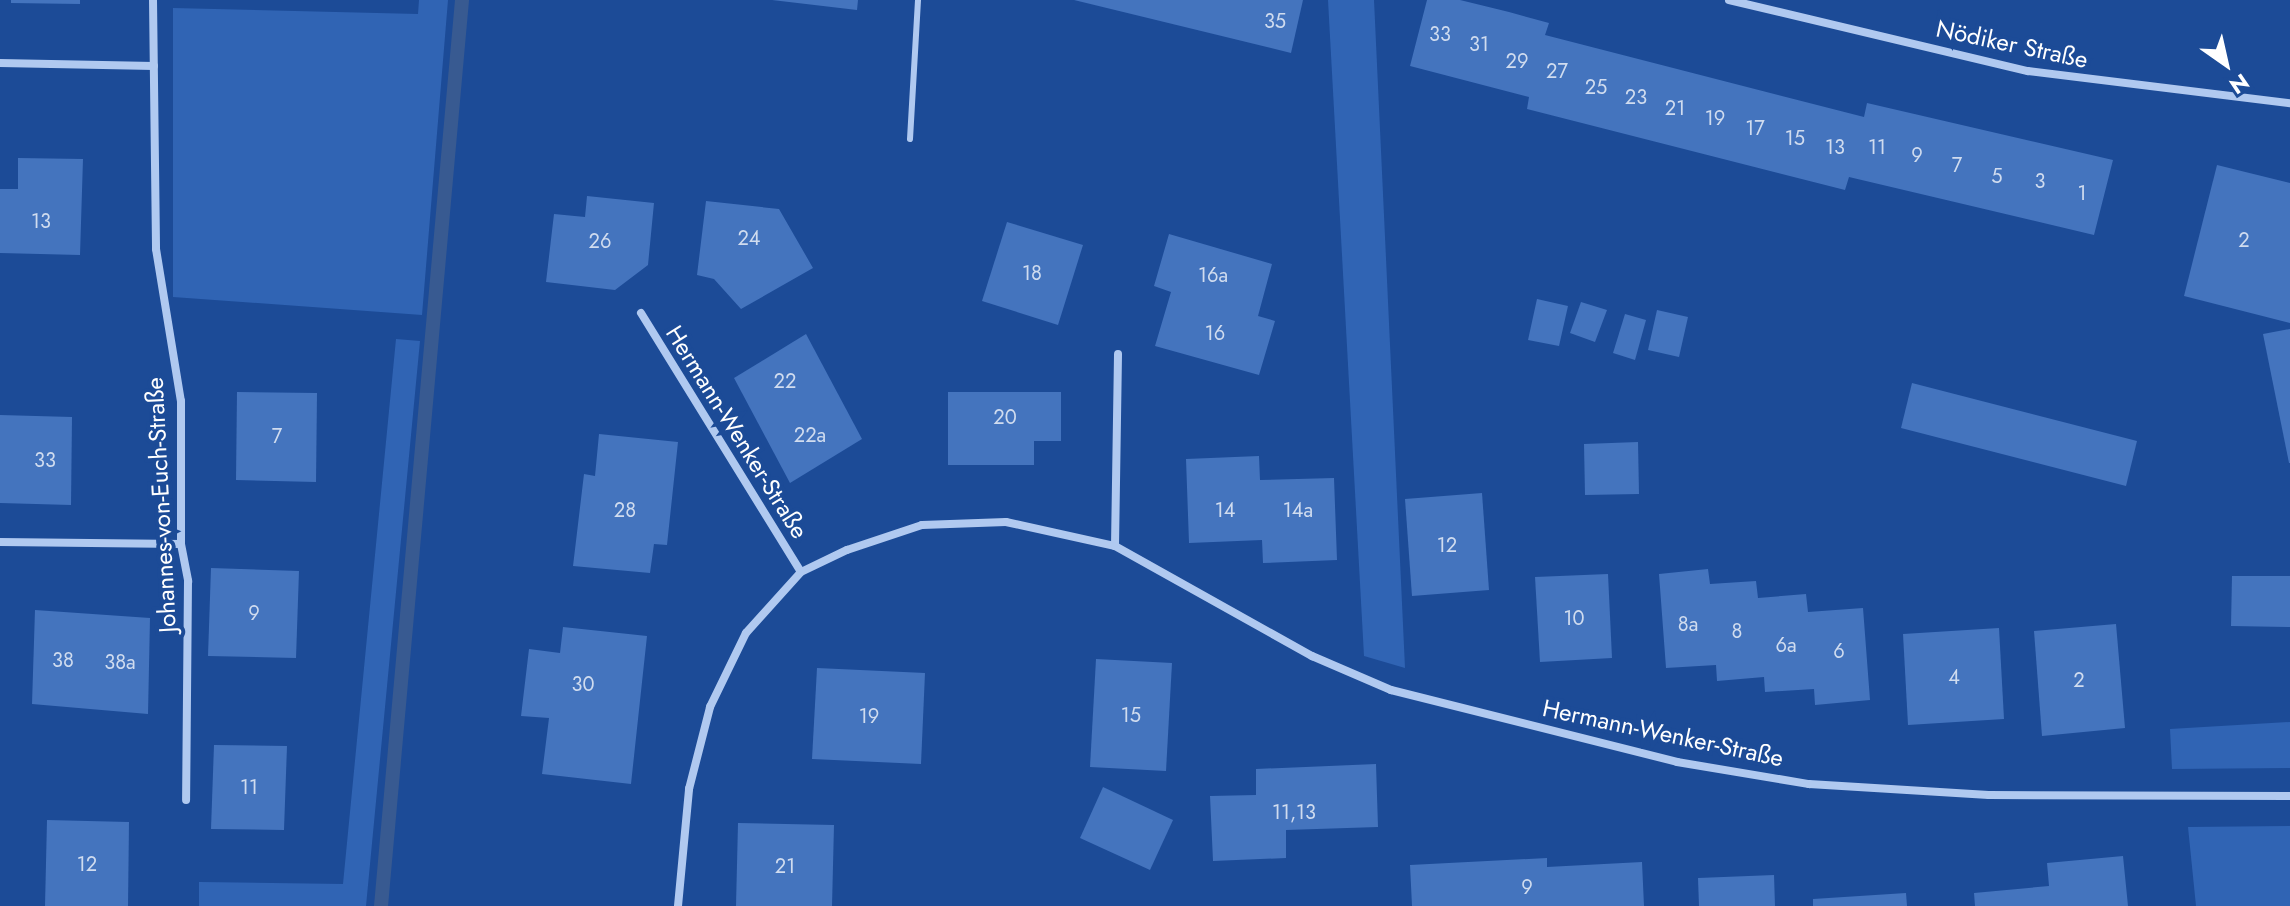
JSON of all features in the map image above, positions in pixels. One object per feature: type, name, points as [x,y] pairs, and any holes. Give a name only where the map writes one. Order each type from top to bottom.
[{"type":"street","name":"Johannes-von-Euch-Straße","points":[[153,0],[156,249],[181,401],[181,544],[188,581],[186,800]]},
{"type":"street","name":"Nödiker Straße","points":[[1729,0],[2028,71],[2290,103]]},
{"type":"street","points":[[0,63],[154,66]]},
{"type":"street","name":"Hermann-Wenker-Straße","points":[[641,313],[801,572]]},
{"type":"street","points":[[1115,546],[1118,354]]},
{"type":"street","name":"Hermann-Wenker-Straße","points":[[678,906],[689,789],[710,707],[746,633],[801,572],[847,550],[922,525],[1006,522],[1115,546],[1312,656],[1391,690],[1677,762],[1809,784],[1974,794],[2290,796]]},
{"type":"street","points":[[0,542],[181,544]]},
{"type":"lane","points":[[910,139],[918,0]]},
{"type":"shaded area","points":[[419,0],[448,0],[422,315],[173,297],[173,8],[418,14]]},
{"type":"shaded area","points":[[1328,0],[1374,0],[1405,668],[1364,656]]},
{"type":"shaded area","points":[[396,339],[420,341],[366,906],[199,906],[199,882],[343,884]]},
{"type":"shaded area","points":[[2290,722],[2290,768],[2172,769],[2170,729]]},
{"type":"shaded area","points":[[2290,826],[2290,906],[2196,906],[2188,827]]},
{"type":"building","points":[[11,0],[80,0],[80,4],[11,3]]},
{"type":"building","points":[[772,0],[858,0],[857,10]]},
{"type":"building","points":[[1074,0],[1303,0],[1291,53]]},
{"type":"building","points":[[1427,0],[1460,0],[1509,12],[1549,23],[1545,35],[1864,117],[1867,103],[2113,160],[2094,235],[1849,177],[1845,190],[1527,109],[1529,97],[1410,66]]},
{"type":"building","points":[[18,158],[83,159],[80,255],[0,253],[0,189],[18,189]]},
{"type":"building","points":[[2217,165],[2290,183],[2290,323],[2184,296]]},
{"type":"building","points":[[587,196],[654,203],[648,265],[615,290],[546,282],[554,214],[585,217]]},
{"type":"building","points":[[706,201],[779,209],[813,268],[741,309],[714,279],[697,275]]},
{"type":"building","points":[[1007,222],[1083,245],[1058,325],[982,301]]},
{"type":"building","points":[[1169,234],[1272,264],[1258,316],[1275,321],[1259,375],[1155,346],[1171,292],[1154,286]]},
{"type":"building","points":[[1537,299],[1568,306],[1559,346],[1528,340]]},
{"type":"building","points":[[1581,302],[1607,310],[1595,342],[1570,333]]},
{"type":"building","points":[[1657,310],[1688,317],[1679,357],[1648,350]]},
{"type":"building","points":[[1625,314],[1646,320],[1635,360],[1613,353]]},
{"type":"building","points":[[2290,329],[2290,463],[2289,463],[2263,334]]},
{"type":"building","points":[[806,334],[862,439],[790,483],[734,378]]},
{"type":"building","points":[[1912,383],[2137,441],[2126,486],[1901,428]]},
{"type":"building","points":[[237,392],[317,393],[316,482],[236,480]]},
{"type":"building","points":[[948,392],[1061,392],[1061,441],[1034,441],[1034,465],[948,465]]},
{"type":"building","points":[[0,415],[72,417],[71,505],[0,503]]},
{"type":"building","points":[[599,434],[678,442],[667,545],[654,544],[650,573],[573,566],[584,474],[595,476]]},
{"type":"building","points":[[1638,442],[1639,494],[1585,495],[1584,444]]},
{"type":"building","points":[[1259,456],[1260,480],[1334,478],[1337,560],[1263,563],[1262,540],[1189,543],[1186,459]]},
{"type":"building","points":[[1482,493],[1489,590],[1412,596],[1405,499]]},
{"type":"building","points":[[211,568],[299,571],[296,658],[208,656]]},
{"type":"building","points":[[1708,569],[1710,584],[1756,581],[1758,598],[1806,594],[1808,612],[1863,608],[1870,700],[1815,705],[1814,689],[1765,692],[1764,677],[1717,681],[1716,665],[1666,668],[1659,574]]},
{"type":"building","points":[[1608,574],[1612,658],[1540,662],[1535,577]]},
{"type":"building","points":[[2232,576],[2290,576],[2290,627],[2231,626]]},
{"type":"building","points":[[35,610],[150,618],[148,714],[32,704]]},
{"type":"building","points":[[2116,624],[2125,728],[2042,736],[2034,631]]},
{"type":"building","points":[[563,627],[647,636],[631,784],[542,774],[549,718],[521,716],[529,649],[560,653]]},
{"type":"building","points":[[1999,628],[2004,719],[1908,725],[1903,634]]},
{"type":"building","points":[[1096,659],[1172,663],[1166,771],[1090,767]]},
{"type":"building","points":[[817,668],[925,673],[921,764],[812,759]]},
{"type":"building","points":[[214,745],[287,746],[284,830],[211,829]]},
{"type":"building","points":[[1376,764],[1378,827],[1286,830],[1286,858],[1213,861],[1210,796],[1256,795],[1256,769]]},
{"type":"building","points":[[1103,787],[1173,820],[1150,870],[1080,838]]},
{"type":"building","points":[[47,820],[129,822],[128,906],[45,906]]},
{"type":"building","points":[[738,823],[834,825],[832,906],[736,906]]},
{"type":"building","points":[[2123,856],[2128,906],[1975,906],[1974,893],[2049,886],[2047,863]]},
{"type":"building","points":[[1547,858],[1547,867],[1642,862],[1644,906],[1412,906],[1410,865]]},
{"type":"building","points":[[1774,875],[1775,906],[1699,906],[1698,878]]},
{"type":"building","points":[[1906,893],[1907,906],[1813,906],[1813,899]]},
{"type":"waterway","points":[[381,906],[462,0]]}]
